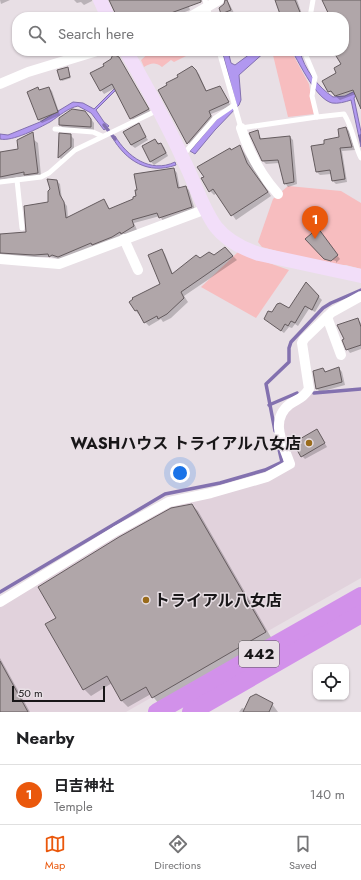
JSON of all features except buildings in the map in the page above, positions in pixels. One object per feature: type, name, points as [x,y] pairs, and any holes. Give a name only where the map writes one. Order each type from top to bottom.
[{"type":"highway","name":"442","points":[[157,712],[361,596]]},
{"type":"highway","name":"442","points":[[191,712],[361,614]]},
{"type":"street","points":[[100,0],[106,12]]},
{"type":"street","points":[[207,8],[218,0]]},
{"type":"street","points":[[0,84],[28,72],[81,56]]},
{"type":"street","points":[[129,56],[158,110],[206,209],[217,228],[246,249],[260,254],[361,276]]},
{"type":"street","points":[[241,128],[249,151],[264,178],[278,194]]},
{"type":"street","points":[[0,259],[59,264],[206,209]]},
{"type":"street","points":[[124,239],[138,270]]},
{"type":"street","points":[[0,602],[116,531],[169,502],[211,493],[267,477],[290,464],[279,429],[279,420],[282,412],[292,403],[304,397],[309,389],[302,343],[304,339],[327,317],[341,306],[361,296]]},
{"type":"street","points":[[327,317],[341,355]]},
{"type":"lane","points":[[311,12],[313,0]]},
{"type":"lane","points":[[220,56],[241,128],[344,114],[349,122],[356,149],[361,158]]},
{"type":"lane","points":[[306,56],[315,77],[312,96],[317,117]]},
{"type":"lane","points":[[183,159],[215,118],[235,107]]},
{"type":"lane","points":[[0,182],[41,177],[49,173],[75,150],[158,110]]},
{"type":"lane","points":[[55,129],[93,132],[104,135]]},
{"type":"lane","points":[[17,180],[22,228]]},
{"type":"shaded area","points":[[145,56],[186,56],[174,62],[171,60],[162,67],[157,64],[153,64],[144,67],[141,60]]},
{"type":"shaded area","points":[[223,56],[229,56],[231,63],[235,65],[247,56],[260,56],[239,75],[241,100],[239,105],[195,154],[190,151],[217,119],[236,104]]},
{"type":"shaded area","points":[[273,56],[294,56],[309,84],[314,114],[288,117]]},
{"type":"shaded area","points":[[295,56],[301,56],[312,77],[327,93],[333,97],[345,96],[361,88],[354,98],[361,132],[361,147],[351,100],[332,103],[326,100],[314,88]]},
{"type":"shaded area","points":[[128,75],[129,77],[96,110],[104,122],[109,126],[104,130],[91,113],[78,106],[67,110],[50,122],[25,134],[0,139],[0,134],[8,135],[40,122],[73,102],[83,103],[94,109]]},
{"type":"shaded area","points":[[115,136],[126,150],[140,161],[157,166],[175,162],[176,165],[166,168],[156,168],[139,164],[124,153],[118,146],[112,137]]},
{"type":"shaded area","points":[[288,186],[341,191],[361,203],[361,269],[346,265],[328,265],[262,247],[258,242],[273,199]]},
{"type":"shaded area","points":[[238,252],[289,270],[256,318],[201,287]]},
{"type":"shaded area","points":[[361,391],[361,578],[126,712],[0,712],[0,606],[161,507],[292,467],[280,415],[307,392]]},
{"type":"waterway","points":[[104,125],[115,139]]},
{"type":"waterway","points":[[275,431],[266,384],[289,362],[289,348],[291,342],[323,308],[361,290]]},
{"type":"waterway","points":[[314,393],[361,389]]},
{"type":"waterway","points":[[269,405],[297,393]]},
{"type":"waterway","points":[[0,592],[165,494],[220,483],[265,470],[282,462],[278,445]]},
{"type":"place","name":"日吉神社","points":[[315,239]]},
{"type":"place","name":"WASHハウス トライアル八女店","points":[[309,443]]},
{"type":"place","name":"トライアル八女店","points":[[146,600]]}]
